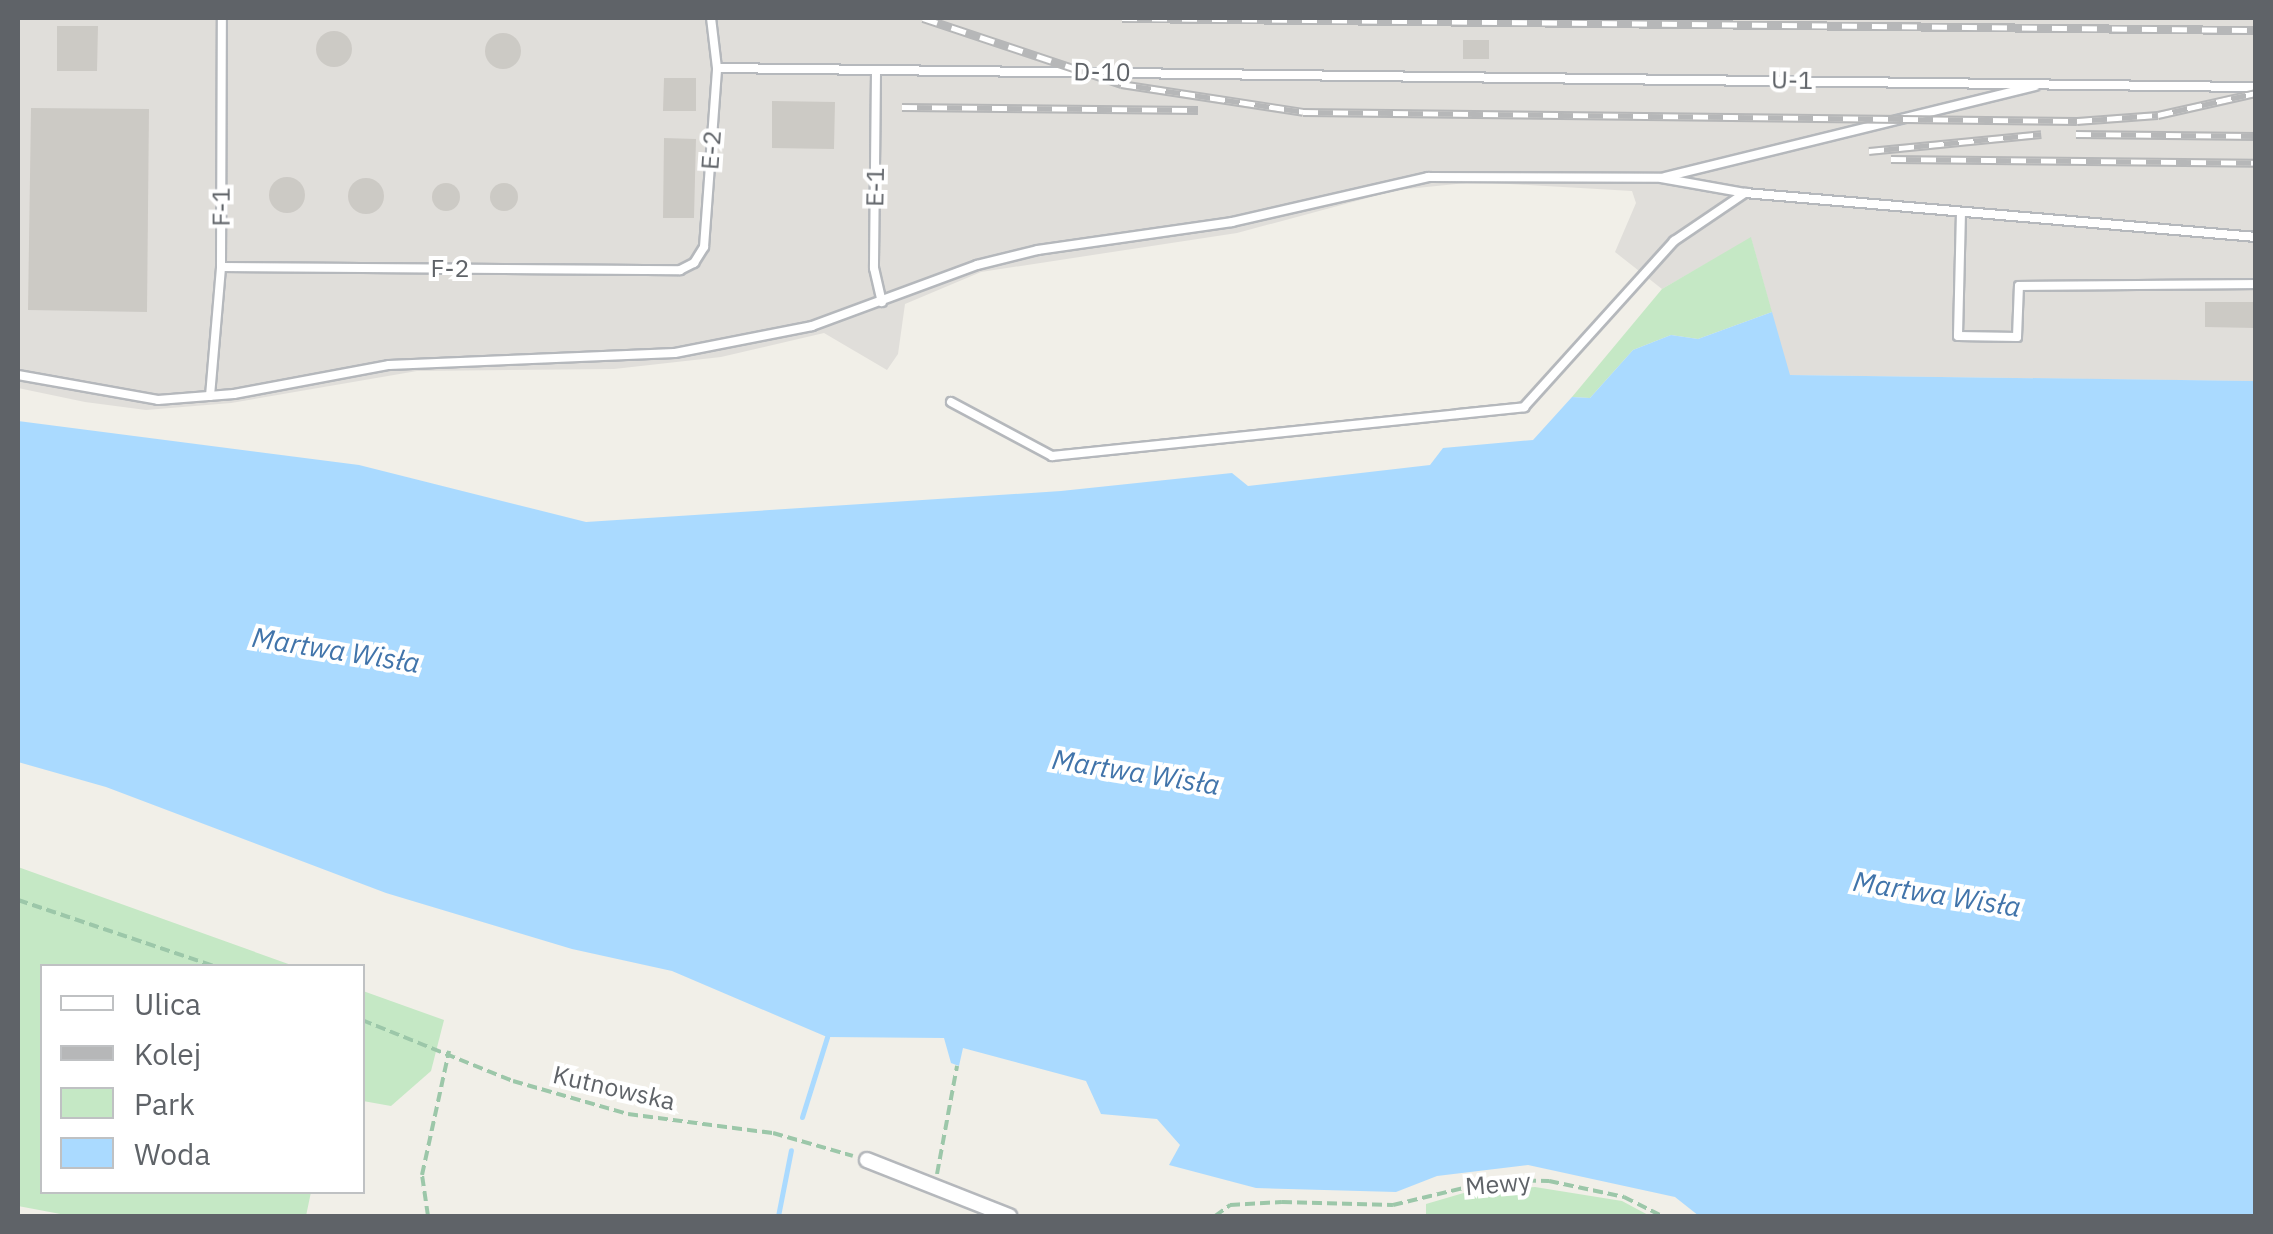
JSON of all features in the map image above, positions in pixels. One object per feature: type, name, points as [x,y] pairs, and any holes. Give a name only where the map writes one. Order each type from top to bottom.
[{"type":"street","points":[[867,1160],[1009,1216]]},
{"type":"lane","name":"F-1","points":[[210,396],[221,266],[222,18]]},
{"type":"lane","name":"E-2","points":[[680,270],[694,264],[704,247],[717,68],[711,18]]},
{"type":"lane","name":"D-10","points":[[717,68],[1328,74]]},
{"type":"lane","name":"E-1","points":[[876,72],[874,268],[882,302]]},
{"type":"lane","name":"U-1","points":[[1328,74],[2256,87]]},
{"type":"lane","points":[[1660,178],[2047,83]]},
{"type":"lane","points":[[18,376],[121,398],[210,396],[389,365],[675,353],[812,326],[977,265],[1038,250],[1232,222],[1428,177],[1660,178],[1745,193],[2256,237]]},
{"type":"lane","points":[[950,402],[1052,456],[1524,407],[1674,241],[1745,193]]},
{"type":"lane","points":[[1961,212],[1958,336],[2018,338],[2018,286],[2256,284]]},
{"type":"lane","name":"F-2","points":[[221,266],[680,270]]},
{"type":"path","points":[[18,900],[208,964]]},
{"type":"path","name":"Kutnowska","points":[[365,1021],[449,1051],[514,1081],[628,1114],[773,1133],[867,1160]]},
{"type":"path","points":[[428,1216],[422,1175],[449,1051]]},
{"type":"path","points":[[934,1188],[957,1066]]},
{"type":"path","name":"Mewy","points":[[1214,1216],[1230,1205],[1394,1204],[1496,1180],[1549,1181],[1624,1197],[1662,1216]]},
{"type":"shaded area","points":[[18,18],[2255,18],[2255,381],[1789,375],[1751,238],[1662,289],[1615,252],[1636,203],[1632,191],[1476,182],[1397,190],[1237,233],[981,272],[905,304],[898,354],[887,370],[824,333],[721,357],[614,369],[417,371],[231,403],[146,410],[85,402],[18,388]]},
{"type":"green space","points":[[1751,237],[1772,312],[1698,339],[1671,335],[1633,350],[1590,398],[1572,397],[1662,289]]},
{"type":"green space","points":[[18,867],[288,964],[40,964],[40,1194],[311,1194],[306,1216],[71,1216],[18,1206]]},
{"type":"green space","points":[[365,992],[444,1020],[431,1071],[391,1106],[365,1101]]},
{"type":"green space","points":[[1535,1187],[1622,1201],[1650,1216],[1426,1216],[1426,1204],[1467,1192]]},
{"type":"water","name":"Martwa Wisła","points":[[1772,312],[1790,375],[2255,381],[2255,1216],[1699,1216],[1675,1197],[1528,1165],[1437,1176],[1396,1192],[1256,1188],[1169,1165],[1180,1145],[1157,1119],[1101,1114],[1086,1081],[963,1048],[959,1066],[951,1063],[944,1038],[827,1037],[672,971],[572,949],[386,893],[106,787],[18,762],[18,421],[359,465],[586,522],[1061,491],[1232,473],[1248,486],[1430,465],[1443,448],[1533,440],[1572,397],[1590,398],[1633,350],[1671,335],[1698,339]]},
{"type":"building","points":[[57,26],[98,26],[97,71],[57,71]]},
{"type":"building","points":[[334,31],[347,36],[352,49],[347,62],[334,67],[321,62],[316,49],[321,36]]},
{"type":"building","points":[[503,33],[516,38],[521,51],[516,64],[503,69],[490,64],[485,51],[490,38]]},
{"type":"building","points":[[1463,40],[1489,40],[1489,59],[1463,59]]},
{"type":"building","points":[[664,78],[696,78],[696,111],[663,111]]},
{"type":"building","points":[[772,101],[835,102],[834,149],[772,148]]},
{"type":"building","points":[[31,108],[149,109],[147,312],[28,310]]},
{"type":"building","points":[[664,138],[696,139],[694,218],[663,218]]},
{"type":"building","points":[[287,177],[300,182],[305,195],[300,208],[287,213],[274,208],[269,195],[274,182]]},
{"type":"building","points":[[366,178],[379,183],[384,196],[379,209],[366,214],[353,209],[348,196],[353,183]]},
{"type":"building","points":[[446,183],[456,187],[460,197],[456,207],[446,211],[436,207],[432,197],[436,187]]},
{"type":"building","points":[[504,183],[514,187],[518,197],[514,207],[504,211],[494,207],[490,197],[494,187]]},
{"type":"building","points":[[2205,302],[2256,302],[2256,328],[2205,327]]},
{"type":"waterway","points":[[802,1117],[827,1037]]},
{"type":"waterway","points":[[778,1216],[791,1150]]},
{"type":"railway","points":[[923,18],[1121,84],[1303,112],[2077,121],[2158,115],[2256,93]]},
{"type":"railway","points":[[1122,18],[2256,30]]},
{"type":"railway","points":[[902,107],[1198,110]]},
{"type":"railway","points":[[1869,151],[2041,134]]},
{"type":"railway","points":[[2076,134],[2256,136]]},
{"type":"railway","points":[[1891,159],[2256,163]]}]
